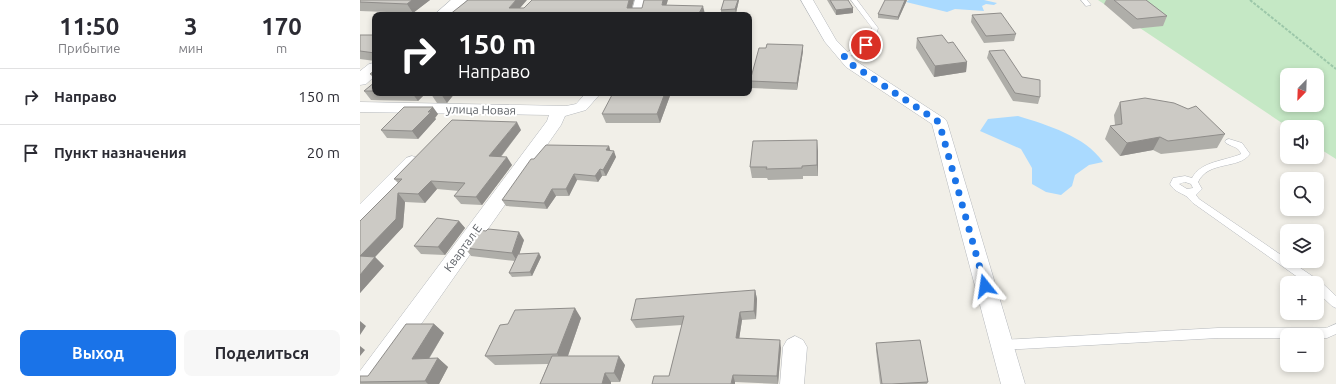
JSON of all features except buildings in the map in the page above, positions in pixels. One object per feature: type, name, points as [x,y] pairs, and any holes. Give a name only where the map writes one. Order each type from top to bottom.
[{"type":"main road","points":[[445,12],[460,0]]},
{"type":"main road","points":[[360,80],[372,70]]},
{"type":"street","points":[[638,12],[641,0]]},
{"type":"street","points":[[807,0],[832,42],[851,64],[939,122],[1013,384]]},
{"type":"street","points":[[421,108],[435,96]]},
{"type":"street","name":"улица Новая","points":[[360,107],[558,112],[572,111],[581,107],[591,96]]},
{"type":"street","points":[[446,126],[462,109]]},
{"type":"street","name":"Квартал Е","points":[[365,384],[555,122],[558,112]]},
{"type":"street","points":[[360,216],[424,149]]},
{"type":"street","points":[[792,384],[795,347]]},
{"type":"lane","points":[[844,56],[866,45],[875,36],[875,28],[854,0]]},
{"type":"lane","points":[[1189,193],[1197,191],[1194,182],[1196,176],[1200,172],[1214,165],[1244,156],[1246,154],[1238,144],[1229,142]]},
{"type":"lane","points":[[1194,182],[1181,178],[1174,182],[1178,189],[1189,193],[1196,201],[1304,276]]},
{"type":"lane","points":[[1324,292],[1336,303]]},
{"type":"lane","points":[[1002,345],[1218,333],[1327,334],[1336,329]]},
{"type":"path","points":[[1250,0],[1256,7],[1336,69]]},
{"type":"green space","points":[[1098,0],[1336,0],[1336,159],[1324,151],[1324,120],[1280,120],[1280,122]]},
{"type":"water","points":[[909,0],[984,0],[997,3],[994,5],[986,4],[982,6],[984,11],[955,9],[947,12],[906,2]]},
{"type":"water","points":[[1018,116],[1041,123],[1076,138],[1095,153],[1103,162],[1089,165],[1075,175],[1072,186],[1061,195],[1046,192],[1032,184],[1032,168],[1021,149],[980,131],[988,119]]},
{"type":"route","points":[[866,45],[844,56],[851,64],[939,122],[985,286]]}]
